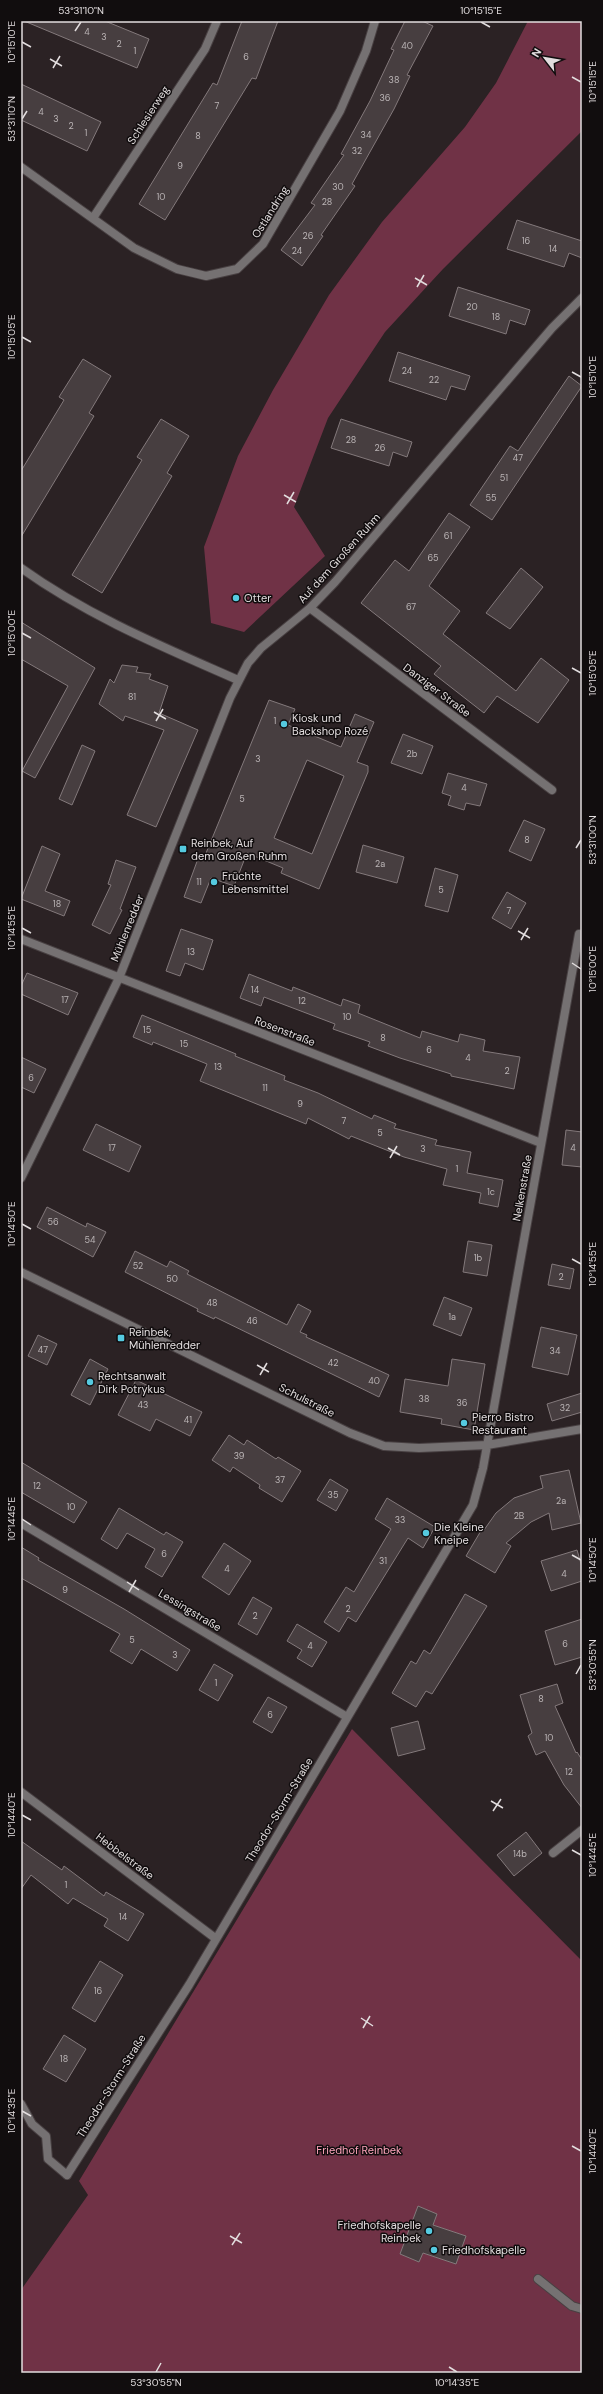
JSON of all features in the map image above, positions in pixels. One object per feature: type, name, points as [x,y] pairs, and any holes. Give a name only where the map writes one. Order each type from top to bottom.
[{"type":"street","name":"Schlesierweg","points":[[93,218],[205,49],[217,21]]},
{"type":"street","name":"Ostlandring","points":[[21,167],[134,248],[177,269],[206,276],[237,269],[263,244],[340,111],[366,51],[375,21]]},
{"type":"street","name":"Auf dem Großen Ruhm","points":[[238,680],[248,663],[261,648],[310,608],[335,582],[552,328],[582,298]]},
{"type":"street","points":[[21,568],[47,587],[120,628],[238,680]]},
{"type":"street","name":"Danziger Straße","points":[[310,608],[552,790]]},
{"type":"street","name":"Mühlenredder","points":[[21,1178],[118,978],[238,680]]},
{"type":"street","name":"Nelkenstraße","points":[[487,1445],[579,934]]},
{"type":"street","name":"Rosenstraße","points":[[21,939],[541,1143]]},
{"type":"street","name":"Schulstraße","points":[[21,1272],[350,1434],[384,1446],[419,1448],[487,1445],[582,1429]]},
{"type":"street","name":"Theodor-Storm-Straße","points":[[21,2104],[32,2124],[46,2136],[48,2160],[68,2175],[189,1985],[215,1938],[468,1516],[477,1493],[487,1445]]},
{"type":"street","name":"Lessingstraße","points":[[21,1523],[347,1717]]},
{"type":"street","name":"Hebbelstraße","points":[[21,1792],[215,1938]]},
{"type":"street","points":[[553,1853],[582,1830]]},
{"type":"street","points":[[538,2279],[572,2306],[582,2309]]},
{"type":"green space","points":[[528,21],[582,21],[582,131],[443,269],[385,332],[328,418],[294,507],[325,556],[244,632],[211,623],[204,547],[238,456],[273,390],[329,295],[382,222],[465,127],[496,83]]},
{"type":"green space","name":"Friedhof Reinbek","points":[[352,1729],[582,1961],[582,2373],[21,2373],[21,2290],[88,2195],[79,2181]]},
{"type":"building","points":[[24,21],[105,21],[149,39],[137,68]]},
{"type":"building","points":[[242,21],[278,21],[256,79],[252,78],[165,220],[139,204],[213,83],[217,85]]},
{"type":"building","points":[[405,21],[422,21],[433,26],[407,75],[410,76],[394,109],[352,184],[355,186],[321,235],[323,236],[302,266],[281,250],[315,205],[311,203],[344,155],[341,154],[370,101],[394,50],[391,49]]},
{"type":"building","points":[[21,84],[101,122],[87,151],[21,120]]},
{"type":"building","points":[[517,220],[582,241],[582,258],[569,253],[564,267],[507,249]]},
{"type":"building","points":[[458,287],[530,310],[525,325],[510,320],[506,334],[449,316]]},
{"type":"building","points":[[398,352],[470,376],[465,390],[451,386],[446,400],[389,381]]},
{"type":"building","points":[[83,359],[111,376],[89,413],[94,416],[21,537],[21,471],[64,400],[59,397]]},
{"type":"building","points":[[569,376],[582,386],[492,520],[470,505],[510,446],[518,451]]},
{"type":"building","points":[[161,419],[189,436],[167,473],[172,476],[102,593],[72,575],[142,460],[137,457]]},
{"type":"building","points":[[341,419],[412,442],[407,457],[393,452],[389,466],[331,448]]},
{"type":"building","points":[[449,513],[470,527],[429,586],[460,611],[443,634],[516,691],[541,658],[569,680],[538,723],[497,696],[484,713],[434,674],[441,666],[361,603],[395,560],[409,571]]},
{"type":"building","points":[[521,568],[543,587],[510,629],[486,613]]},
{"type":"building","points":[[21,622],[95,668],[35,778],[22,771],[68,686],[21,659]]},
{"type":"building","points":[[122,665],[138,667],[136,672],[151,674],[149,679],[168,686],[159,713],[198,730],[156,827],[127,815],[164,730],[125,716],[123,721],[99,704],[110,679],[114,683]]},
{"type":"building","points":[[269,700],[295,709],[288,725],[341,747],[355,714],[374,722],[357,762],[368,766],[368,772],[319,889],[281,873],[283,868],[247,853],[234,886],[211,878],[201,903],[184,897],[199,856],[204,858]],"holes":[[[307,760],[344,776],[312,854],[274,838]]]},
{"type":"building","points":[[403,734],[433,746],[422,774],[391,763]]},
{"type":"building","points":[[82,745],[95,751],[72,805],[59,799]]},
{"type":"building","points":[[448,773],[487,784],[480,806],[466,803],[464,810],[448,805],[451,796],[442,793]]},
{"type":"building","points":[[524,820],[545,829],[531,861],[509,851]]},
{"type":"building","points":[[363,845],[404,857],[397,883],[356,872]]},
{"type":"building","points":[[42,846],[60,854],[45,891],[70,901],[64,916],[21,899]]},
{"type":"building","points":[[116,860],[136,867],[120,909],[122,910],[110,934],[92,925],[111,885],[108,884]]},
{"type":"building","points":[[435,868],[458,875],[448,912],[425,906]]},
{"type":"building","points":[[507,892],[526,903],[511,929],[492,918]]},
{"type":"building","points":[[181,929],[213,940],[203,970],[185,963],[180,976],[166,971]]},
{"type":"building","points":[[27,973],[78,993],[68,1015],[21,994],[21,986]]},
{"type":"building","points":[[249,974],[292,991],[293,987],[341,1006],[343,999],[360,1005],[358,1013],[420,1038],[422,1031],[458,1042],[460,1034],[485,1040],[483,1051],[520,1057],[514,1089],[451,1076],[451,1074],[400,1058],[368,1046],[370,1042],[333,1029],[335,1024],[264,997],[261,1006],[240,998]]},
{"type":"building","points":[[142,1015],[236,1054],[235,1056],[285,1076],[284,1080],[318,1093],[372,1119],[374,1115],[396,1124],[394,1128],[437,1140],[435,1145],[471,1152],[467,1173],[503,1180],[498,1207],[479,1203],[481,1193],[443,1185],[447,1169],[404,1157],[351,1136],[349,1139],[308,1118],[306,1124],[200,1081],[207,1064],[153,1042],[152,1045],[133,1037]]},
{"type":"building","points":[[21,1057],[46,1069],[34,1093],[21,1087]]},
{"type":"building","points":[[96,1124],[141,1146],[129,1172],[83,1150]]},
{"type":"building","points":[[566,1130],[582,1132],[582,1167],[562,1165]]},
{"type":"building","points":[[47,1207],[86,1227],[87,1223],[106,1232],[93,1257],[37,1227]]},
{"type":"building","points":[[468,1241],[492,1245],[487,1276],[463,1272]]},
{"type":"building","points":[[135,1251],[167,1267],[170,1261],[189,1271],[187,1274],[287,1325],[298,1304],[311,1311],[300,1332],[307,1335],[306,1337],[389,1375],[379,1397],[215,1317],[214,1319],[197,1311],[198,1309],[125,1272]]},
{"type":"building","points":[[552,1264],[574,1269],[570,1289],[548,1285]]},
{"type":"building","points":[[444,1297],[472,1308],[461,1336],[433,1325]]},
{"type":"building","points":[[541,1327],[577,1335],[568,1375],[532,1367]]},
{"type":"building","points":[[38,1335],[57,1344],[47,1365],[28,1356]]},
{"type":"building","name":"Rechtsanwalt Dirk Potrykus","points":[[90,1359],[108,1369],[90,1405],[71,1395]]},
{"type":"building","points":[[452,1359],[485,1364],[474,1430],[441,1424],[442,1419],[400,1412],[405,1379],[448,1386]]},
{"type":"building","points":[[136,1380],[202,1412],[190,1436],[156,1419],[150,1431],[118,1415]]},
{"type":"building","points":[[582,1393],[582,1412],[552,1421],[547,1404]]},
{"type":"building","points":[[229,1435],[244,1445],[247,1440],[276,1459],[278,1457],[301,1471],[282,1502],[259,1488],[260,1485],[233,1467],[230,1472],[212,1460]]},
{"type":"building","points":[[21,1462],[87,1502],[74,1523],[21,1492]]},
{"type":"building","points":[[569,1470],[581,1523],[552,1530],[549,1513],[531,1522],[506,1543],[511,1546],[495,1573],[466,1556],[482,1529],[484,1530],[496,1513],[514,1498],[543,1488],[540,1476]]},
{"type":"building","points":[[330,1479],[348,1490],[336,1511],[317,1500]]},
{"type":"building","points":[[387,1498],[435,1527],[423,1548],[408,1538],[356,1622],[348,1617],[339,1632],[324,1622],[346,1587],[354,1592],[391,1529],[375,1519]]},
{"type":"building","points":[[119,1508],[164,1535],[166,1532],[183,1542],[162,1577],[145,1567],[155,1549],[127,1533],[117,1549],[101,1539]]},
{"type":"building","points":[[224,1543],[251,1561],[229,1595],[202,1577]]},
{"type":"building","points":[[21,1547],[39,1558],[38,1560],[124,1609],[190,1650],[177,1671],[141,1649],[132,1664],[110,1651],[120,1634],[21,1578]]},
{"type":"building","points":[[577,1550],[582,1567],[582,1581],[551,1591],[541,1561]]},
{"type":"building","points":[[465,1594],[487,1606],[432,1694],[426,1691],[416,1707],[392,1693],[411,1661],[416,1664],[424,1650],[430,1654]]},
{"type":"building","points":[[253,1597],[272,1608],[257,1635],[238,1624]]},
{"type":"building","points":[[582,1619],[582,1657],[555,1665],[545,1631]]},
{"type":"building","points":[[297,1624],[327,1642],[312,1667],[297,1658],[302,1650],[287,1641]]},
{"type":"building","points":[[214,1664],[233,1675],[218,1701],[199,1690]]},
{"type":"building","points":[[557,1684],[563,1703],[555,1706],[576,1753],[577,1752],[582,1760],[582,1808],[564,1785],[545,1751],[536,1755],[528,1736],[532,1733],[520,1695]]},
{"type":"building","points":[[268,1697],[287,1707],[272,1733],[253,1722]]},
{"type":"building","points":[[418,1721],[425,1749],[398,1756],[391,1728]]},
{"type":"building","points":[[526,1832],[542,1853],[514,1876],[497,1855]]},
{"type":"building","points":[[21,1841],[62,1870],[64,1866],[104,1896],[106,1892],[144,1914],[128,1941],[104,1926],[108,1919],[73,1898],[68,1904],[31,1875],[21,1889]]},
{"type":"building","points":[[100,1961],[123,1975],[95,2022],[72,2008]]},
{"type":"building","points":[[64,2035],[86,2049],[66,2082],[43,2069]]},
{"type":"building","name":"Friedhofskapelle Reinbek","points":[[418,2206],[437,2214],[433,2225],[466,2236],[456,2264],[423,2253],[419,2262],[400,2254]]},
{"type":"place","name":"Otter","points":[[236,598]]},
{"type":"place","name":"Kiosk und Backshop Rozé","points":[[284,724]]},
{"type":"place","name":"Reinbek, Auf dem Großen Ruhm","points":[[183,849]]},
{"type":"place","name":"Früchte Lebensmittel","points":[[214,882]]},
{"type":"place","name":"Reinbek, Mühlenredder","points":[[121,1338]]},
{"type":"place","name":"Rechtsanwalt Dirk Potrykus","points":[[90,1382]]},
{"type":"place","name":"Pierro Bistro Restaurant","points":[[464,1423]]},
{"type":"place","name":"Die Kleine Kneipe","points":[[426,1533]]},
{"type":"place","name":"Friedhofskapelle Reinbek","points":[[429,2231]]},
{"type":"place","name":"Friedhofskapelle","points":[[434,2250]]}]
